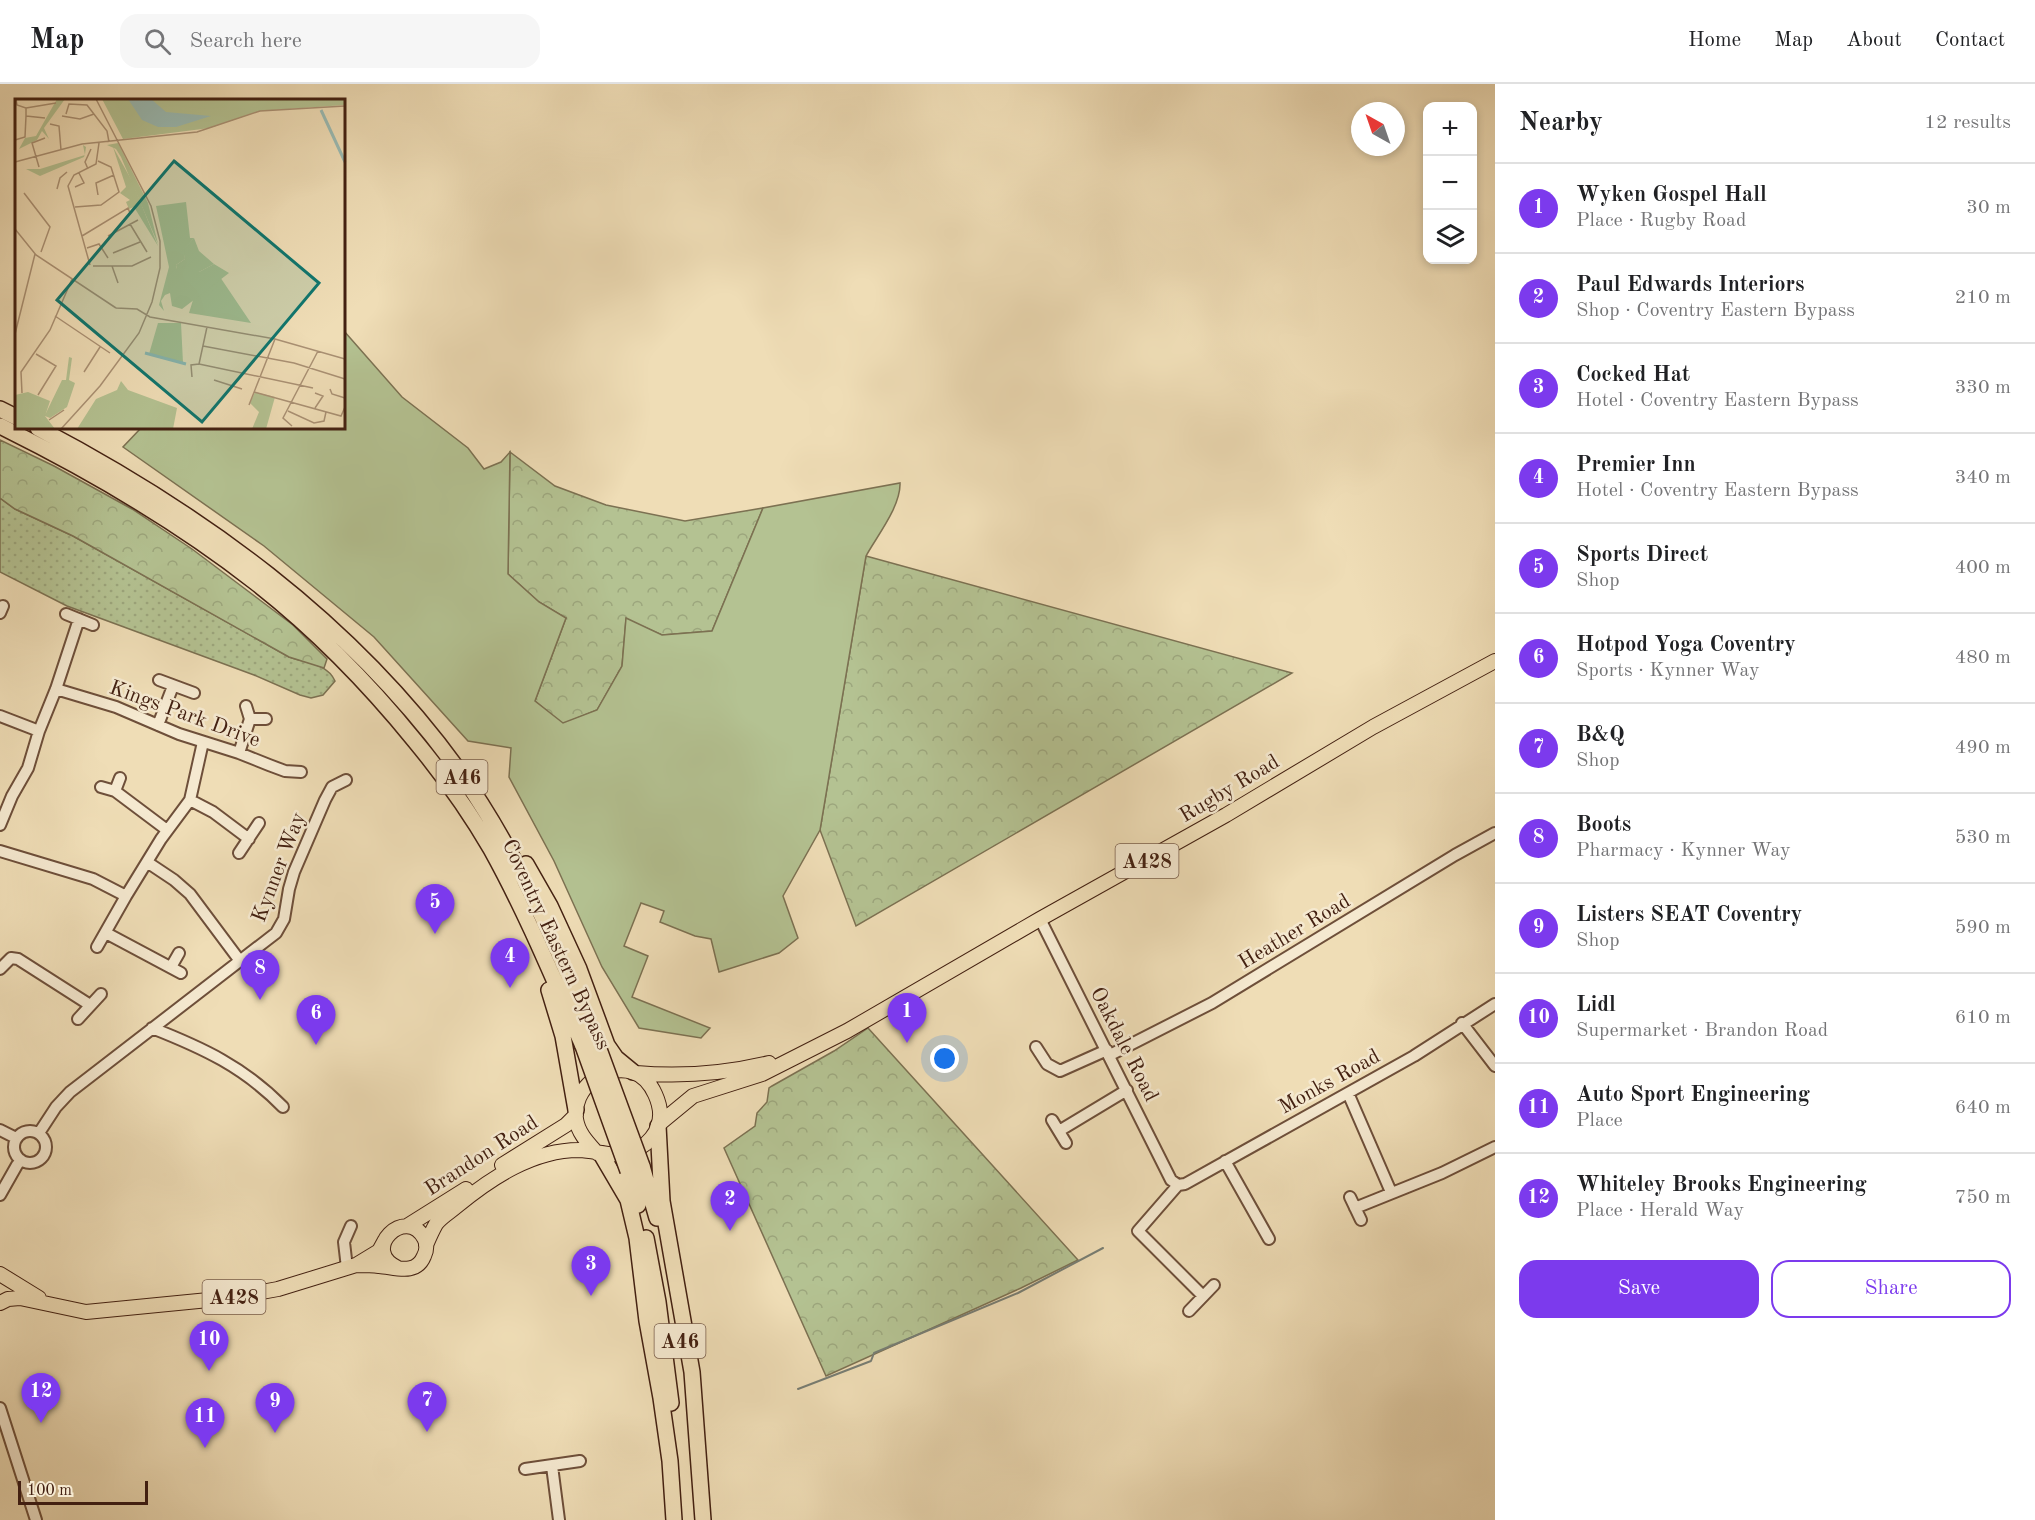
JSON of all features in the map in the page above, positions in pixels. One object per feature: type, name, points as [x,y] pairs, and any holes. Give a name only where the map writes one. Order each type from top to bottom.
[{"type":"highway","points":[[0,409],[15,416]]},
{"type":"highway","name":"Coventry Eastern Bypass","points":[[0,426],[90,474],[218,554],[271,595],[317,636],[389,709],[459,799],[490,848],[590,1043]]},
{"type":"highway","name":"Coventry Eastern Bypass","points":[[40,429],[81,450],[178,508],[257,564],[328,624],[373,667],[432,735],[460,773],[501,839],[541,912],[568,972],[590,1043],[635,1169],[655,1210],[685,1372],[697,1520]]},
{"type":"highway","points":[[257,564],[306,593],[337,620],[379,662],[434,724],[467,768],[510,834],[550,906],[579,969],[607,1045],[616,1058],[634,1073]]},
{"type":"highway","points":[[271,595],[384,716],[453,807],[496,878],[546,981],[563,1036],[576,1112]]},
{"type":"highway","points":[[659,1125],[662,1201],[692,1372],[703,1520]]},
{"type":"highway","points":[[599,1154],[628,1200],[637,1238],[647,1321],[669,1450],[674,1520]]},
{"type":"highway","name":"Coventry Eastern Bypass","points":[[635,1169],[670,1388],[682,1520]]},
{"type":"main road","name":"Rugby Road","points":[[659,1125],[693,1096],[762,1074],[862,1022],[1216,821],[1373,726],[1495,661]]},
{"type":"main road","name":"Rugby Road","points":[[634,1073],[673,1076],[715,1074],[797,1057]]},
{"type":"main road","points":[[612,1071],[634,1073],[652,1090],[658,1103],[659,1125],[642,1146],[627,1153],[599,1154],[581,1132],[576,1112],[582,1090],[600,1075],[612,1071]]},
{"type":"main road","name":"Brandon Road","points":[[407,1226],[566,1125],[576,1112]]},
{"type":"main road","name":"Brandon Road","points":[[426,1245],[437,1223],[475,1192],[527,1161],[554,1152],[580,1150],[599,1154]]},
{"type":"main road","points":[[407,1226],[419,1232],[424,1238],[426,1245],[424,1258],[417,1266],[407,1269],[398,1268],[385,1257],[383,1248],[385,1240],[392,1230],[407,1226]]},
{"type":"main road","name":"A428","points":[[0,1302],[20,1298],[86,1312],[224,1299],[278,1289],[351,1267],[379,1251],[385,1240]]},
{"type":"main road","name":"A428","points":[[351,1267],[398,1268]]},
{"type":"main road","points":[[0,1275],[4,1289],[0,1302]]},
{"type":"main road","name":"A428","points":[[0,1275],[46,1302]]},
{"type":"street","points":[[66,614],[93,625]]},
{"type":"street","points":[[0,825],[12,796],[28,768],[79,619]]},
{"type":"street","points":[[159,680],[194,693]]},
{"type":"street","points":[[158,725],[173,686]]},
{"type":"street","name":"Kings Park Drive","points":[[56,689],[116,707],[158,725],[285,771],[301,772]]},
{"type":"street","points":[[239,753],[250,719],[246,706]]},
{"type":"street","points":[[0,716],[39,731]]},
{"type":"street","points":[[250,719],[266,719]]},
{"type":"street","points":[[97,947],[167,830],[190,800],[203,742]]},
{"type":"street","points":[[115,791],[120,778]]},
{"type":"street","name":"Kynner Way","points":[[39,1133],[56,1107],[70,1092],[272,938],[284,919],[294,872],[325,800],[332,787],[346,780]]},
{"type":"street","points":[[101,788],[115,791],[167,830]]},
{"type":"street","points":[[190,800],[213,812],[249,839]]},
{"type":"street","points":[[238,853],[259,823]]},
{"type":"street","name":"Heather Road","points":[[1036,1047],[1047,1064],[1060,1071],[1108,1052],[1212,1003],[1495,833]]},
{"type":"street","points":[[0,851],[93,879],[126,896]]},
{"type":"street","points":[[147,862],[190,894],[240,961]]},
{"type":"street","name":"Oakdale Road","points":[[1040,919],[1171,1180],[1178,1185]]},
{"type":"street","points":[[106,933],[181,974]]},
{"type":"street","points":[[171,967],[179,953]]},
{"type":"street","points":[[0,969],[11,958],[18,959],[90,1005]]},
{"type":"street","points":[[78,1019],[101,994]]},
{"type":"street","name":"Monks Road","points":[[1178,1185],[1185,1184],[1348,1094],[1414,1056],[1462,1023],[1495,1004]]},
{"type":"street","points":[[1462,1023],[1495,1066]]},
{"type":"street","points":[[152,1028],[189,1042],[238,1068],[283,1107]]},
{"type":"street","points":[[1059,1131],[1127,1090]]},
{"type":"street","points":[[1348,1094],[1391,1192]]},
{"type":"street","points":[[1052,1120],[1065,1143]]},
{"type":"street","points":[[0,1130],[16,1138]]},
{"type":"street","points":[[26,1131],[39,1133],[46,1141],[45,1155],[35,1163],[21,1160],[15,1152],[16,1138],[26,1131]]},
{"type":"street","points":[[1360,1220],[1352,1203],[1391,1192],[1442,1173],[1495,1147]]},
{"type":"street","points":[[0,1195],[21,1160]]},
{"type":"street","points":[[1225,1161],[1269,1239]]},
{"type":"street","points":[[1178,1185],[1138,1231],[1203,1296]]},
{"type":"street","points":[[351,1226],[344,1242],[351,1267]]},
{"type":"street","points":[[1189,1311],[1214,1285]]},
{"type":"street","points":[[0,1408],[36,1520]]},
{"type":"street","points":[[525,1469],[580,1461]]},
{"type":"street","points":[[552,1466],[560,1520]]},
{"type":"green space","points":[[345,332],[402,397],[468,448],[484,469],[501,462],[510,452],[508,574],[539,602],[566,618],[535,701],[563,723],[597,710],[622,666],[626,618],[662,635],[712,631],[763,508],[900,483],[893,511],[866,556],[820,830],[783,896],[798,938],[779,953],[719,972],[711,939],[695,936],[660,922],[664,911],[641,903],[624,946],[648,956],[632,997],[710,1028],[701,1038],[639,1028],[602,967],[554,861],[509,777],[511,748],[468,741],[374,637],[264,546],[123,447],[140,429],[345,429]]},
{"type":"green space","points":[[0,440],[54,466],[132,509],[192,549],[293,625],[327,659],[324,668],[289,657],[73,536],[15,509],[0,498]]},
{"type":"green space","points":[[510,452],[555,486],[606,505],[685,521],[763,508],[712,631],[662,635],[626,619],[622,666],[597,710],[563,724],[535,701],[566,618],[539,602],[508,574]]},
{"type":"green space","points":[[0,498],[15,509],[73,536],[289,657],[327,670],[335,681],[323,695],[311,698],[300,695],[254,675],[67,606],[0,572]]},
{"type":"green space","points":[[866,556],[1292,673],[856,926],[820,830]]},
{"type":"green space","points":[[868,1028],[1078,1260],[826,1376],[724,1148],[755,1126],[757,1113],[767,1102],[769,1088],[834,1051]]},
{"type":"waterway","points":[[798,1389],[871,1361],[874,1353],[1018,1293],[1103,1248]]},
{"type":"place","name":"Sports Direct","points":[[435,934]]},
{"type":"place","name":"Premier Inn","points":[[510,988]]},
{"type":"place","name":"Boots","points":[[260,1000]]},
{"type":"place","name":"Wyken Gospel Hall","points":[[907,1043]]},
{"type":"place","name":"Hotpod Yoga Coventry","points":[[316,1045]]},
{"type":"place","name":"Paul Edwards Interiors","points":[[730,1231]]},
{"type":"place","name":"Cocked Hat","points":[[591,1296]]},
{"type":"place","name":"Lidl","points":[[209,1371]]},
{"type":"place","name":"Whiteley Brooks Engineering","points":[[41,1423]]},
{"type":"place","name":"B&Q","points":[[427,1432]]},
{"type":"place","name":"Listers SEAT Coventry","points":[[275,1433]]},
{"type":"place","name":"Auto Sport Engineering","points":[[205,1448]]}]
